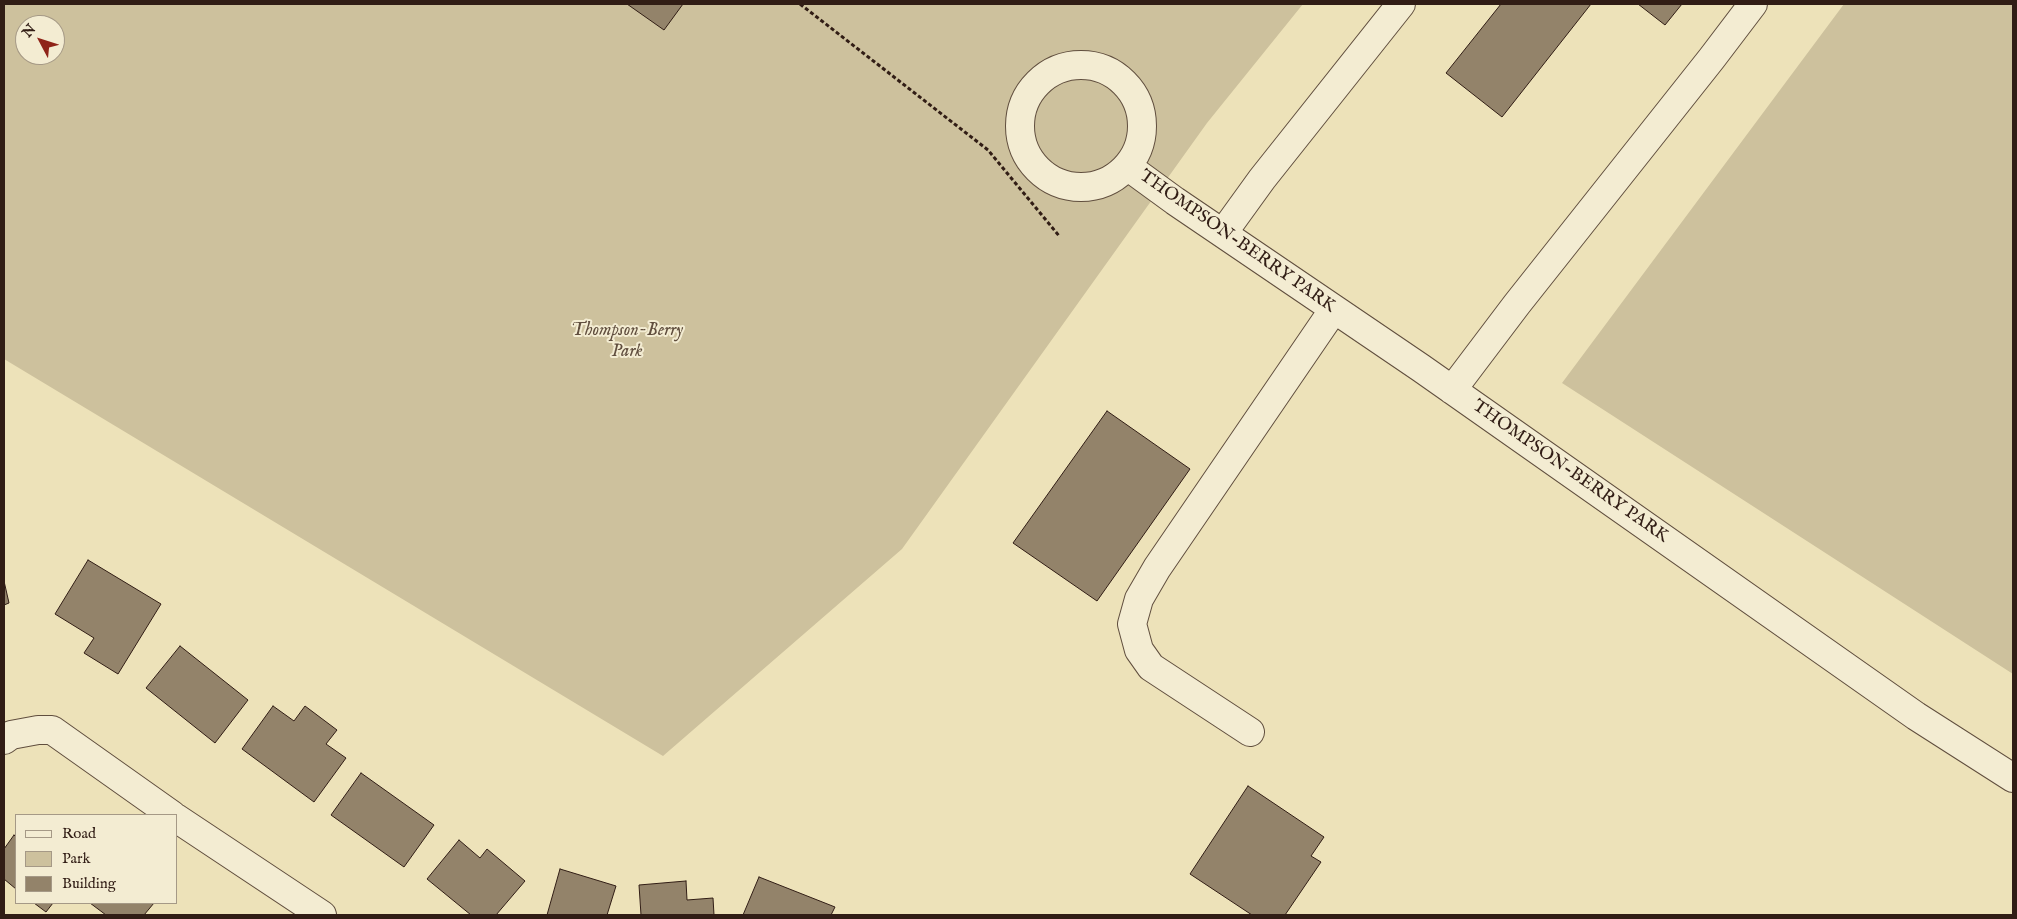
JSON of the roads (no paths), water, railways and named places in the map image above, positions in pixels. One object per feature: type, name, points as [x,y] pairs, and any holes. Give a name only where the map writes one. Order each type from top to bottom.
[{"type":"street","points":[[1223,233],[1262,179],[1400,4]]},
{"type":"street","points":[[1452,390],[1517,304],[1706,66],[1752,4]]},
{"type":"street","points":[[1085,64],[1104,69],[1120,78],[1133,93],[1140,111],[1142,130],[1137,149],[1127,166],[1111,179],[1091,187],[1069,186],[1049,179],[1033,165],[1022,147],[1019,126],[1023,104],[1034,86],[1048,73],[1066,66],[1085,64]]},
{"type":"street","name":"THOMPSON-BERRY PARK","points":[[1127,166],[1452,390],[1916,716],[2013,778]]},
{"type":"street","points":[[1250,732],[1151,667],[1139,650],[1132,624],[1139,599],[1157,568],[1334,309]]},
{"type":"street","points":[[4,740],[11,736],[38,730],[52,730],[171,814]]},
{"type":"street","points":[[178,819],[322,915]]},
{"type":"park label","name":"Thompson-Berry Park","points":[[627,341]]}]
